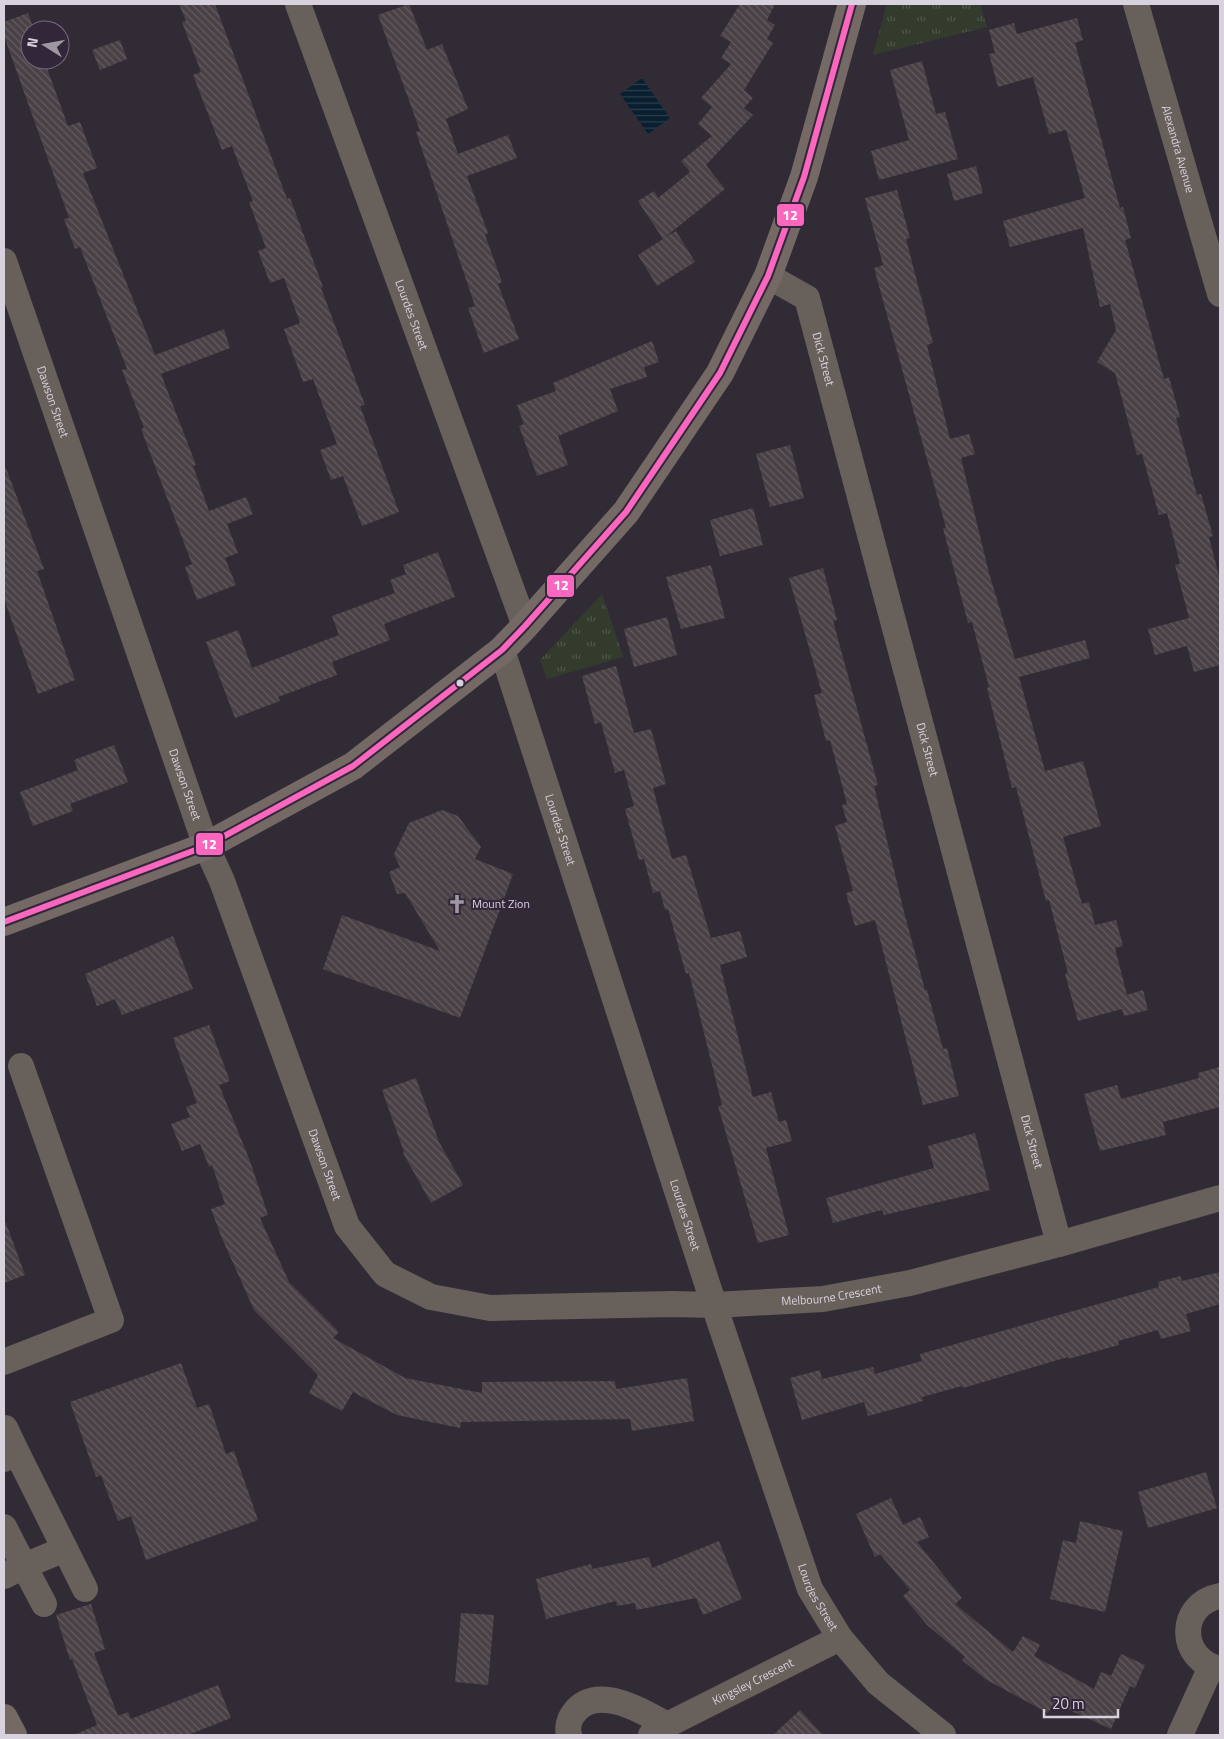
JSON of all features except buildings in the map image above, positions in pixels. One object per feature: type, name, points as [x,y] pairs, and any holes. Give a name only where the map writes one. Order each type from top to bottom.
[{"type":"main road","points":[[4,922],[206,846],[354,766],[502,650],[525,626],[626,512],[720,373],[768,276],[804,177],[852,4]]},
{"type":"main road","points":[[4,1718],[13,1735]]},
{"type":"street","name":"Lourdes Street","points":[[298,4],[525,626]]},
{"type":"street","name":"Alexandra Avenue","points":[[1136,4],[1211,222],[1220,294]]},
{"type":"street","name":"Dawson Street","points":[[4,261],[206,846],[225,891],[347,1226],[385,1274],[431,1297]]},
{"type":"street","name":"Dick Street","points":[[768,276],[807,298],[1059,1244]]},
{"type":"street","name":"Lourdes Street","points":[[502,650],[714,1305],[810,1590],[840,1638],[878,1683],[943,1735]]},
{"type":"street","points":[[4,1362],[112,1320],[20,1066]]},
{"type":"street","name":"Melbourne Crescent","points":[[431,1297],[490,1308],[672,1304],[714,1305],[823,1299],[910,1283],[1059,1244],[1220,1198]]},
{"type":"street","points":[[4,1428],[11,1456],[65,1548],[85,1589]]},
{"type":"street","points":[[4,1527],[14,1571],[44,1604]]},
{"type":"street","points":[[14,1571],[65,1548]]},
{"type":"street","points":[[1180,1735],[1215,1668],[1203,1663],[1194,1653],[1188,1638],[1188,1625],[1199,1605],[1210,1598],[1220,1596]]},
{"type":"street","name":"Kingsley Crescent","points":[[568,1735],[570,1718],[579,1706],[592,1701],[627,1703],[659,1730],[840,1638]]},
{"type":"green space","points":[[887,4],[980,4],[987,27],[873,55]]},
{"type":"green space","points":[[602,594],[623,657],[547,679],[540,660]]},
{"type":"water","points":[[642,78],[670,118],[648,134],[620,94]]},
{"type":"transit line","name":"12","points":[[4,922],[206,846],[353,766],[502,650],[525,626],[626,512],[720,373],[768,276],[804,177],[852,4]]},
{"type":"place","name":"Mount Zion","points":[[457,904]]}]
